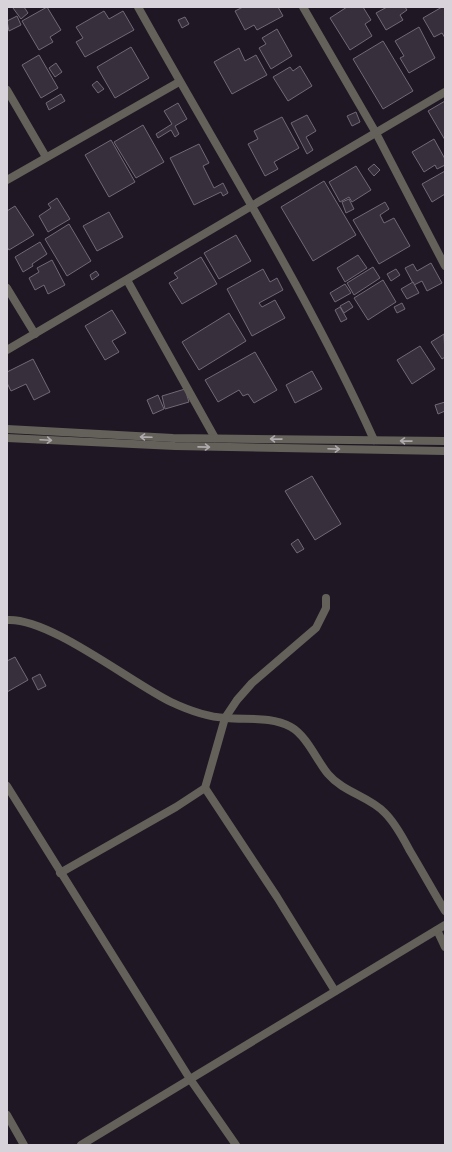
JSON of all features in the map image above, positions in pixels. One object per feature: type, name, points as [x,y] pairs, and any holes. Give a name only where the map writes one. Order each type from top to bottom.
[{"type":"street","points":[[140,8],[179,82],[253,206],[323,335],[374,440]]},
{"type":"street","points":[[305,8],[376,133],[445,266]]},
{"type":"street","points":[[7,180],[179,82]]},
{"type":"street","points":[[7,90],[46,157]]},
{"type":"street","points":[[7,350],[445,92]]},
{"type":"street","points":[[127,280],[215,438]]},
{"type":"street","points":[[7,288],[35,334]]},
{"type":"street","points":[[7,429],[87,435],[445,441]]},
{"type":"street","points":[[7,438],[175,446],[445,451]]},
{"type":"street","points":[[60,873],[176,807],[205,788],[225,718],[237,700],[252,683],[316,628],[326,608],[326,598]]},
{"type":"street","points":[[7,620],[37,626],[68,640],[147,689],[172,702],[202,714],[225,718],[259,719],[277,722],[292,728],[306,743],[328,774],[338,785],[374,804],[385,812],[396,827],[445,911]]},
{"type":"street","points":[[7,786],[190,1079],[236,1145]]},
{"type":"street","points":[[205,788],[277,897],[335,991]]},
{"type":"street","points":[[81,1145],[445,925]]},
{"type":"street","points":[[437,930],[445,947]]},
{"type":"street","points":[[7,1115],[24,1145]]},
{"type":"building","points":[[24,7],[28,13],[21,19],[13,8]]},
{"type":"building","points":[[47,7],[61,30],[50,37],[53,42],[39,50],[22,21]]},
{"type":"building","points":[[243,7],[278,7],[283,16],[257,30],[254,25],[245,30],[235,11]]},
{"type":"building","points":[[347,7],[363,7],[371,20],[365,24],[372,36],[350,50],[330,18]]},
{"type":"building","points":[[387,7],[405,7],[407,10],[400,15],[403,20],[386,30],[376,13]]},
{"type":"building","points":[[442,7],[445,7],[445,38],[442,33],[434,37],[423,18]]},
{"type":"building","points":[[104,11],[109,19],[123,11],[134,30],[85,57],[76,42],[83,38],[76,27]]},
{"type":"building","points":[[17,16],[21,25],[9,31],[7,21]]},
{"type":"building","points":[[185,17],[189,24],[182,28],[178,20]]},
{"type":"building","points":[[419,27],[435,58],[409,73],[400,58],[404,56],[395,41]]},
{"type":"building","points":[[277,29],[292,56],[271,69],[259,48],[266,44],[262,38]]},
{"type":"building","points":[[383,41],[413,91],[383,109],[353,59]]},
{"type":"building","points":[[131,47],[149,78],[115,98],[97,67]]},
{"type":"building","points":[[239,48],[245,61],[256,55],[267,75],[232,94],[214,62]]},
{"type":"building","points":[[39,55],[58,88],[41,98],[22,65]]},
{"type":"building","points":[[56,63],[62,72],[55,77],[49,68]]},
{"type":"building","points":[[300,66],[312,86],[288,101],[273,77],[290,67],[293,71]]},
{"type":"building","points":[[97,81],[104,89],[98,93],[92,85]]},
{"type":"building","points":[[61,94],[65,101],[49,110],[46,103]]},
{"type":"building","points":[[445,101],[445,140],[428,111]]},
{"type":"building","points":[[178,103],[187,119],[175,126],[179,134],[175,137],[171,130],[158,138],[156,134],[172,124],[164,111]]},
{"type":"building","points":[[356,112],[360,122],[352,126],[347,116]]},
{"type":"building","points":[[307,115],[316,131],[306,137],[313,150],[307,154],[291,123]]},
{"type":"building","points":[[282,117],[299,148],[274,162],[278,169],[265,176],[248,144],[258,139],[254,131]]},
{"type":"building","points":[[143,125],[164,162],[136,178],[114,142]]},
{"type":"building","points":[[434,139],[445,159],[445,165],[437,169],[435,165],[424,172],[412,152]]},
{"type":"building","points":[[111,140],[135,182],[109,197],[85,155]]},
{"type":"building","points":[[199,144],[209,163],[203,166],[214,188],[223,183],[228,193],[223,196],[221,192],[194,205],[170,158]]},
{"type":"building","points":[[374,164],[380,170],[374,176],[368,169]]},
{"type":"building","points":[[356,166],[371,190],[352,202],[349,197],[340,202],[329,182]]},
{"type":"building","points":[[445,171],[445,194],[432,202],[422,184]]},
{"type":"building","points":[[324,181],[356,235],[313,261],[281,207]]},
{"type":"building","points":[[57,198],[70,219],[48,232],[39,216],[51,208],[48,204]]},
{"type":"building","points":[[349,199],[354,209],[346,213],[342,202]]},
{"type":"building","points":[[385,202],[389,209],[380,215],[384,223],[394,218],[410,246],[379,264],[353,220]]},
{"type":"building","points":[[15,206],[34,235],[9,250],[7,247],[7,211]]},
{"type":"building","points":[[109,212],[123,237],[97,251],[83,226]]},
{"type":"building","points":[[69,224],[91,261],[67,276],[45,239]]},
{"type":"building","points":[[236,235],[251,261],[219,279],[204,253]]},
{"type":"building","points":[[40,242],[47,254],[23,272],[15,257]]},
{"type":"building","points":[[358,255],[367,268],[345,282],[337,268]]},
{"type":"building","points":[[201,257],[217,284],[182,304],[169,283],[178,278],[174,273]]},
{"type":"building","points":[[52,260],[65,285],[48,294],[44,285],[35,290],[29,278],[39,272],[37,268]]},
{"type":"building","points":[[431,263],[442,283],[427,291],[422,281],[414,285],[405,268],[413,264],[417,271]]},
{"type":"building","points":[[373,267],[380,278],[354,295],[347,283]]},
{"type":"building","points":[[263,269],[270,282],[277,278],[283,290],[259,303],[262,307],[275,300],[285,318],[252,336],[227,289]]},
{"type":"building","points":[[396,269],[400,275],[391,281],[387,274]]},
{"type":"building","points":[[96,271],[99,275],[92,280],[90,275]]},
{"type":"building","points":[[383,280],[396,302],[368,320],[354,298]]},
{"type":"building","points":[[413,282],[419,293],[407,299],[401,289]]},
{"type":"building","points":[[345,284],[351,293],[335,302],[330,293]]},
{"type":"building","points":[[349,301],[353,307],[344,313],[340,306]]},
{"type":"building","points":[[402,303],[405,309],[397,313],[394,307]]},
{"type":"building","points":[[340,307],[347,319],[341,322],[335,310]]},
{"type":"building","points":[[112,310],[126,333],[112,341],[119,352],[105,360],[85,326]]},
{"type":"building","points":[[229,313],[246,341],[199,370],[182,342]]},
{"type":"building","points":[[444,334],[445,357],[442,359],[431,342]]},
{"type":"building","points":[[420,346],[435,369],[412,384],[397,360]]},
{"type":"building","points":[[255,352],[277,390],[254,403],[248,394],[243,396],[239,390],[218,402],[205,380]]},
{"type":"building","points":[[33,359],[50,392],[34,400],[26,384],[11,391],[7,383],[7,372]]},
{"type":"building","points":[[312,371],[322,389],[295,403],[286,385]]},
{"type":"building","points":[[185,389],[189,402],[165,409],[162,396]]},
{"type":"building","points":[[158,395],[164,409],[153,414],[147,400]]},
{"type":"building","points":[[445,402],[445,411],[438,414],[435,405]]},
{"type":"building","points":[[312,476],[341,524],[315,540],[285,491]]},
{"type":"building","points":[[298,539],[304,549],[297,553],[291,544]]},
{"type":"building","points":[[15,657],[28,680],[7,692],[7,661]]},
{"type":"building","points":[[40,674],[46,686],[38,690],[32,678]]}]
